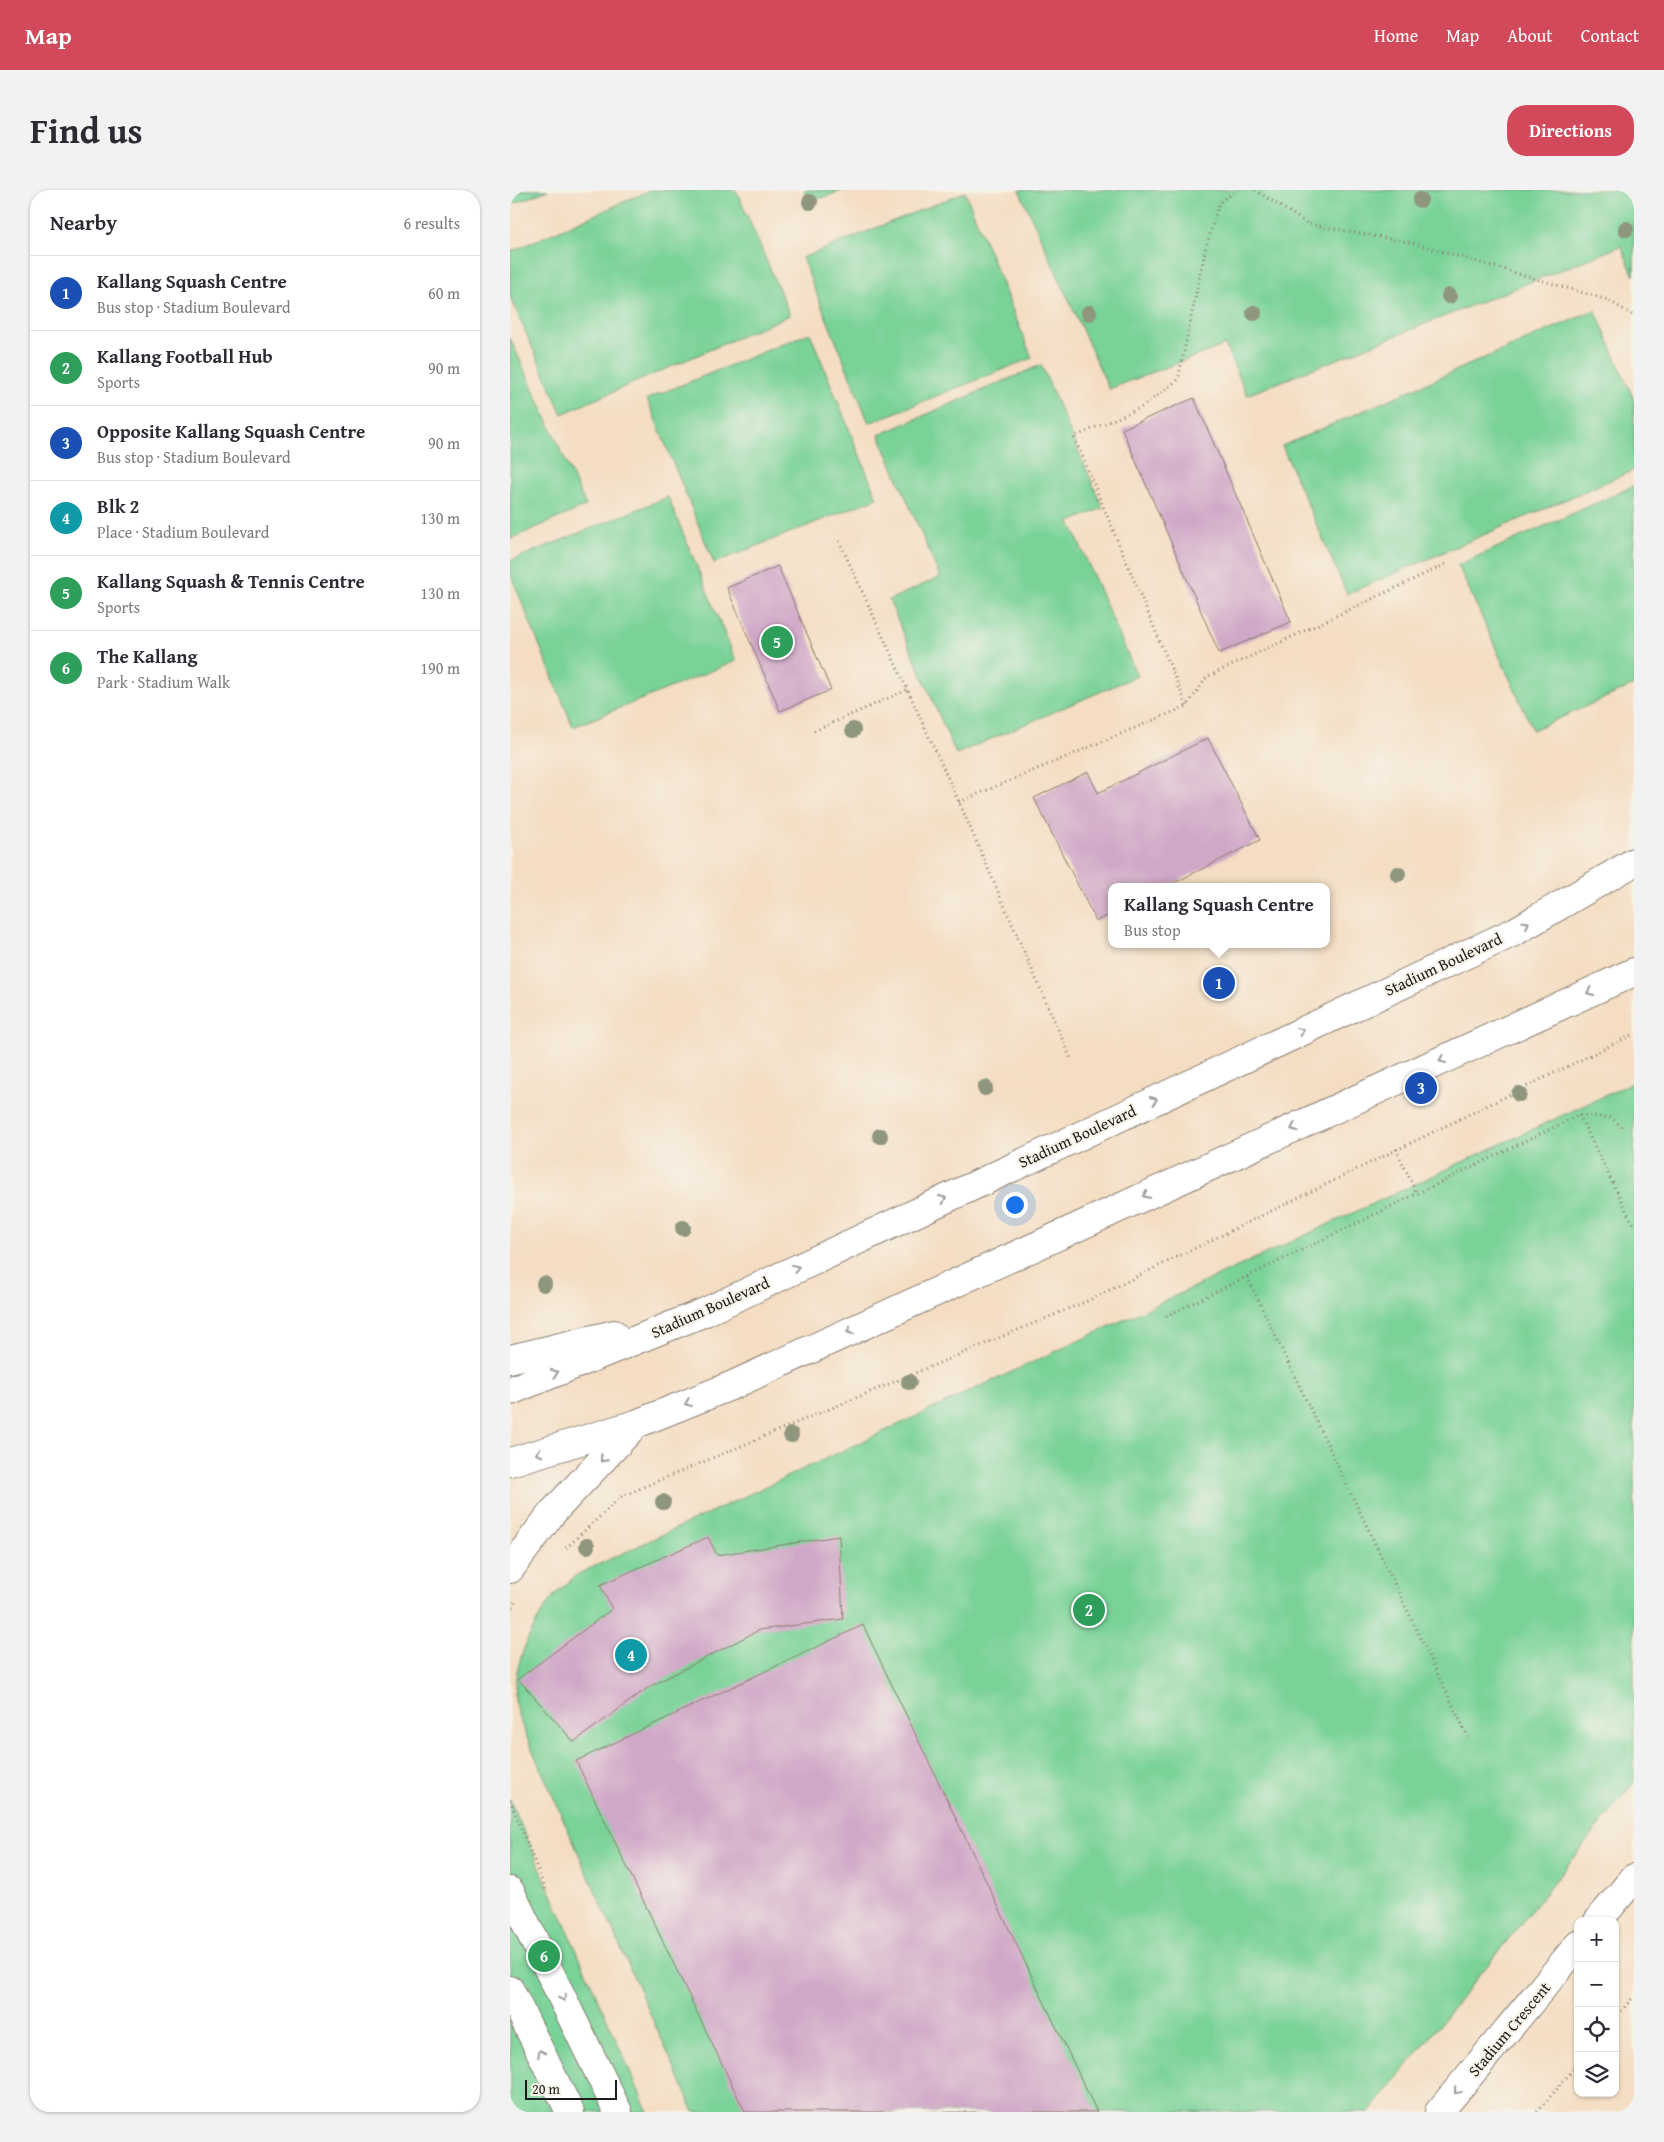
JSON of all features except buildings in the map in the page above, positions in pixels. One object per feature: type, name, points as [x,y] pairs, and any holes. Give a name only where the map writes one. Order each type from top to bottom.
[{"type":"street","name":"Stadium Boulevard","points":[[510,1391],[705,1312],[1516,931],[1634,862]]},
{"type":"street","points":[[510,1462],[636,1424],[734,1385],[1634,972]]},
{"type":"street","points":[[510,1359],[705,1312]]},
{"type":"street","points":[[510,1569],[552,1513],[636,1424]]},
{"type":"street","points":[[1601,1917],[1634,1878]]},
{"type":"street","points":[[510,1891],[618,2112]]},
{"type":"street","name":"Stadium Crescent","points":[[1439,2112],[1574,1950]]},
{"type":"street","points":[[510,1990],[570,2112]]},
{"type":"path","points":[[1187,706],[1074,437],[1142,407],[1178,380],[1205,251],[1219,203],[1237,190]]},
{"type":"path","points":[[1255,190],[1308,224],[1413,243],[1608,300],[1634,316]]},
{"type":"path","points":[[839,541],[958,802],[1071,1059]]},
{"type":"path","points":[[958,802],[1187,706],[1207,677],[1446,564]]},
{"type":"path","points":[[814,731],[907,690]]},
{"type":"path","points":[[564,1550],[622,1496],[1087,1301],[1634,1034]]},
{"type":"path","points":[[1166,1316],[1579,1115],[1612,1118],[1625,1130]]},
{"type":"path","points":[[1579,1115],[1634,1226]]},
{"type":"path","points":[[1396,1149],[1416,1194]]},
{"type":"path","points":[[1247,1277],[1468,1736]]},
{"type":"path","points":[[510,1612],[517,1597]]},
{"type":"path","points":[[1619,2014],[1634,1996]]},
{"type":"path","points":[[1537,2112],[1574,2069]]},
{"type":"green space","points":[[510,190],[548,190],[510,205]]},
{"type":"green space","points":[[651,190],[736,190],[790,315],[562,414],[510,297],[510,252]]},
{"type":"green space","points":[[804,190],[844,190],[810,202]]},
{"type":"green space","points":[[1019,190],[1634,190],[1634,276],[1621,246],[1247,395],[1225,345],[1109,389]]},
{"type":"green space","points":[[965,192],[1032,358],[869,423],[802,258]]},
{"type":"green space","points":[[1595,310],[1634,400],[1634,470],[1347,594],[1282,446]]},
{"type":"green space","points":[[810,333],[877,498],[714,563],[647,399]]},
{"type":"green space","points":[[510,338],[586,506],[510,539]]},
{"type":"green space","points":[[1041,365],[1103,508],[1070,522],[1137,676],[956,754],[889,600],[940,577],[879,435]]},
{"type":"green space","points":[[1634,486],[1634,685],[1533,730],[1458,565]]},
{"type":"green space","points":[[668,497],[736,661],[573,727],[510,573],[510,561]]},
{"type":"green space","points":[[1634,1082],[1634,1782],[1370,2112],[694,2112],[517,1712],[515,1687],[520,1660],[537,1621],[555,1595],[578,1574]]},
{"type":"green space","points":[[510,1800],[648,2112],[510,2112]]},
{"type":"place","name":"Kallang Squash & Tennis Centre","points":[[777,642]]},
{"type":"place","name":"Kallang Squash Centre","points":[[1219,983]]},
{"type":"place","name":"Opposite Kallang Squash Centre","points":[[1421,1088]]},
{"type":"place","name":"Kallang Football Hub","points":[[1089,1610]]},
{"type":"place","name":"Blk 2","points":[[631,1655]]},
{"type":"place","name":"The Kallang","points":[[544,1956]]}]
